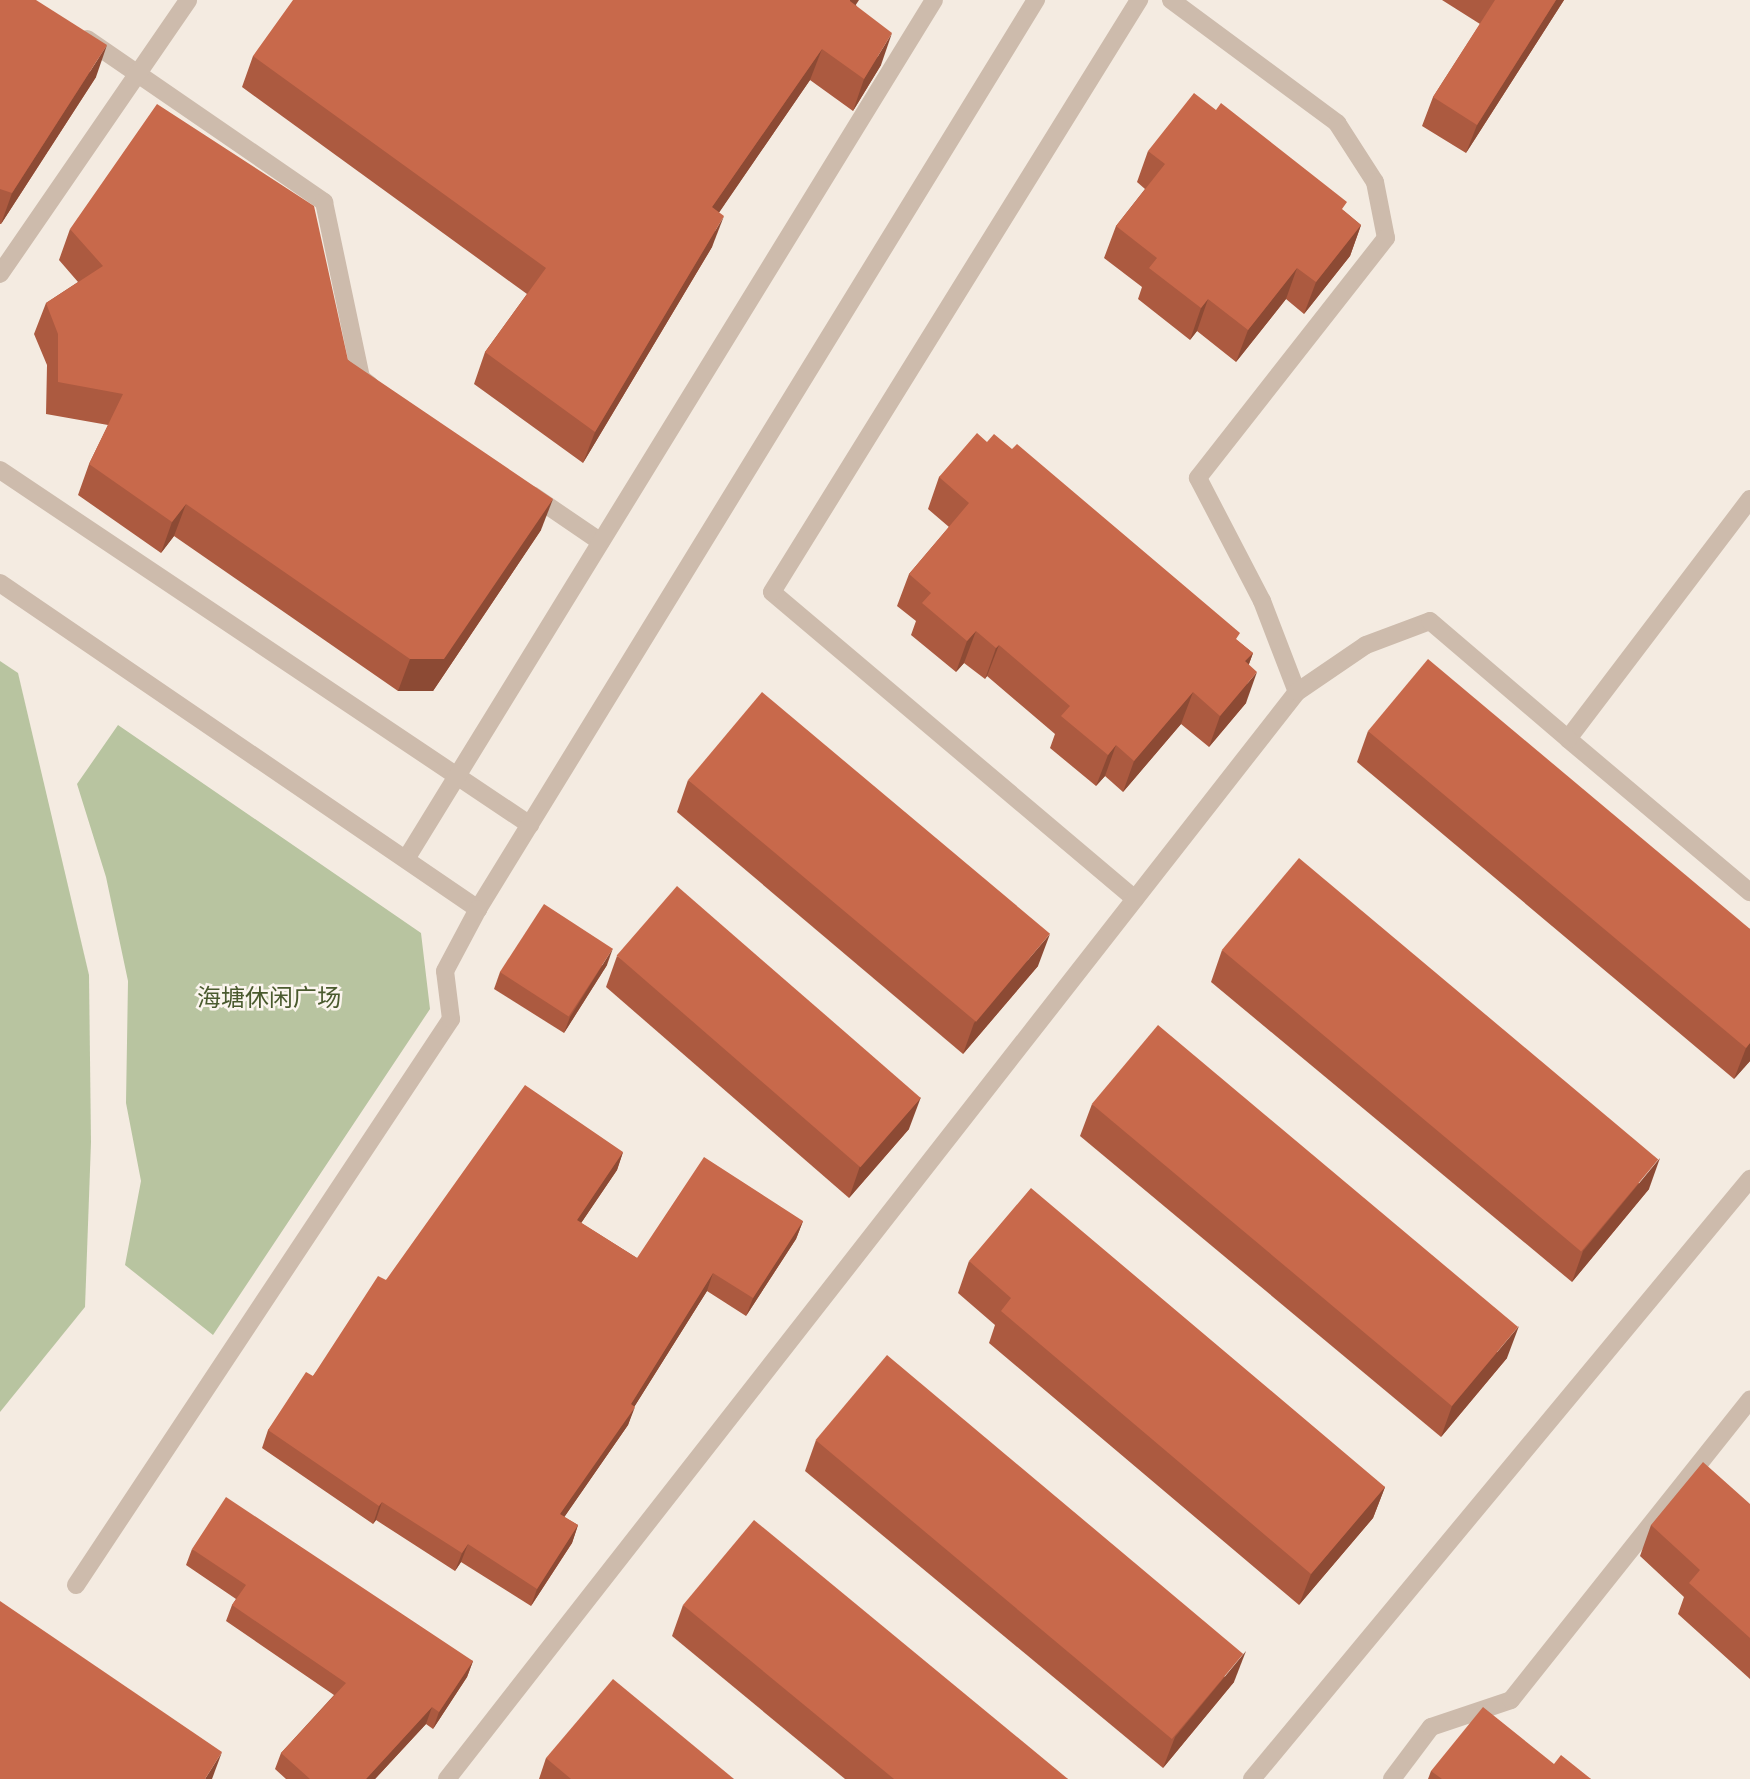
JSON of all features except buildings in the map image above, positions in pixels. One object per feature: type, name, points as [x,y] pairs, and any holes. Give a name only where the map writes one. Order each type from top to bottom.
[{"type":"street","points":[[0,274],[188,0]]},
{"type":"street","points":[[406,859],[934,0]]},
{"type":"street","points":[[76,1585],[451,1019],[445,971],[478,909],[1035,0]]},
{"type":"street","points":[[1135,899],[772,592],[1139,0]]},
{"type":"street","points":[[1171,0],[1336,122],[1375,182],[1386,238],[1198,478],[1262,601],[1297,692]]},
{"type":"street","points":[[72,30],[324,202],[361,378],[384,394]]},
{"type":"street","points":[[0,470],[530,825]]},
{"type":"street","points":[[521,487],[601,542]]},
{"type":"street","points":[[1568,739],[1750,499]]},
{"type":"street","points":[[0,583],[478,909]]},
{"type":"street","points":[[447,1779],[1297,692],[1366,645],[1430,621],[1750,892]]},
{"type":"street","points":[[1252,1779],[1750,1179]]},
{"type":"street","points":[[1392,1779],[1431,1727],[1511,1700],[1750,1399]]},
{"type":"green space","points":[[0,661],[18,673],[89,975],[91,1142],[85,1307],[0,1412]]},
{"type":"green space","name":"海塘休闲广场","points":[[118,725],[421,933],[430,1009],[213,1335],[125,1265],[141,1181],[126,1103],[128,981],[106,877],[77,784]]}]
